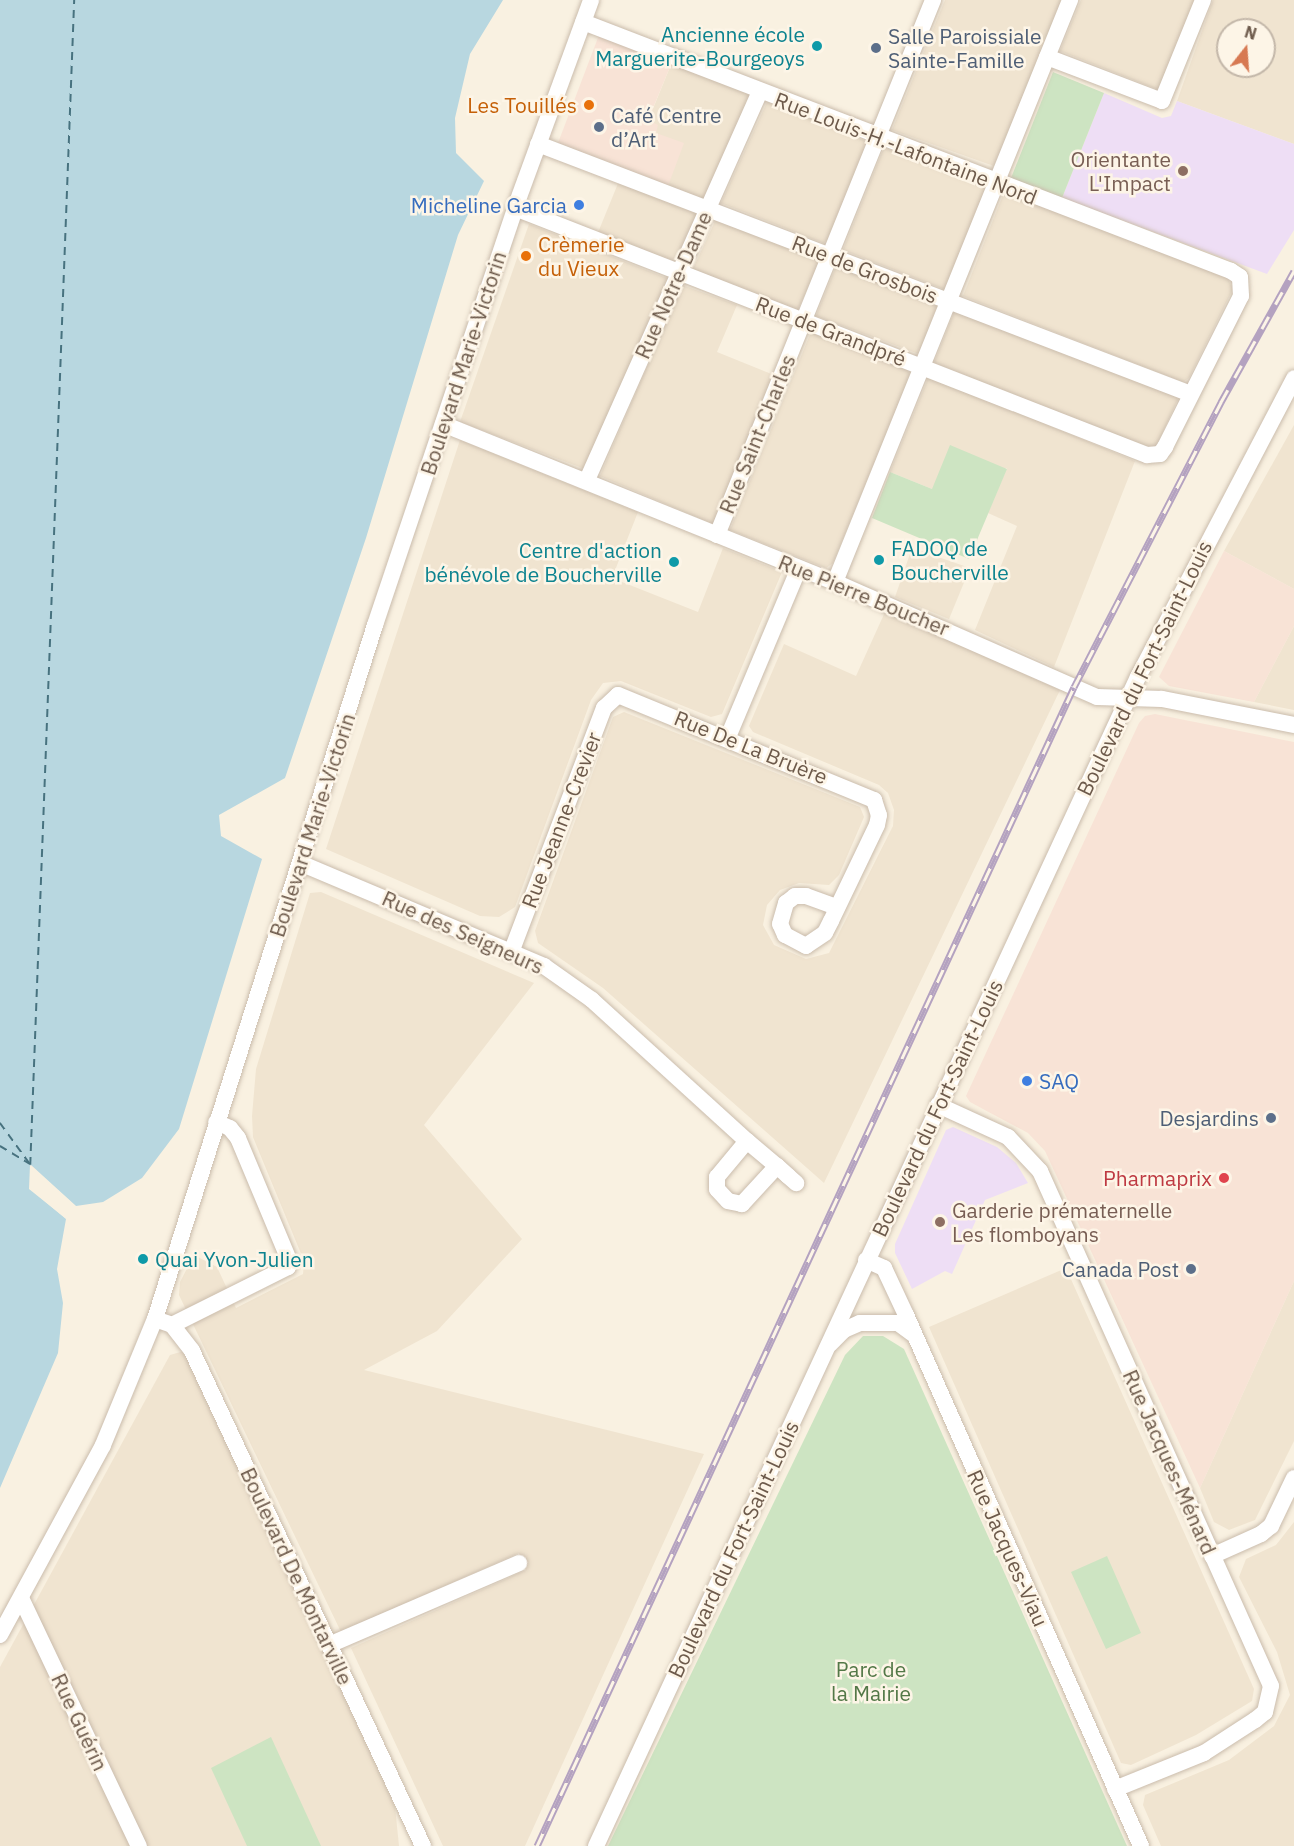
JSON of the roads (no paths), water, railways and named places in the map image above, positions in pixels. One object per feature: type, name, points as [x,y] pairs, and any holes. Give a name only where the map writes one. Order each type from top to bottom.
[{"type":"street","name":"Boulevard Marie-Victorin","points":[[0,1635],[104,1445],[155,1319],[216,1122],[443,424],[515,208],[591,0]]},
{"type":"street","name":"Rue Saint-Charles","points":[[717,536],[933,0]]},
{"type":"street","points":[[835,582],[1070,0]]},
{"type":"street","points":[[1047,57],[1162,101],[1203,0]]},
{"type":"street","name":"Rue Louis-H.-Lafontaine Nord","points":[[583,22],[1231,271],[1240,277],[1241,296],[1191,394]]},
{"type":"street","name":"Rue Notre-Dame","points":[[587,480],[760,91]]},
{"type":"street","name":"Rue de Grosbois","points":[[538,144],[1191,394]]},
{"type":"street","name":"Rue de Grandpré","points":[[515,208],[1147,455],[1160,453],[1165,447],[1191,394]]},
{"type":"street","name":"Boulevard du Fort-Saint-Louis","points":[[596,1846],[1128,698],[1288,401],[1294,378]]},
{"type":"street","name":"Rue Pierre Boucher","points":[[443,424],[587,480],[717,536],[835,582],[1097,697],[1162,699],[1294,725]]},
{"type":"street","points":[[728,737],[799,568]]},
{"type":"street","name":"Rue De La Bruère","points":[[618,695],[863,792],[878,808],[877,825],[837,908]]},
{"type":"street","name":"Rue Jeanne-Crevier","points":[[512,950],[604,708],[618,695]]},
{"type":"street","name":"Rue des Seigneurs","points":[[300,863],[512,950],[544,966],[592,1000],[796,1183]]},
{"type":"street","name":"Rue Jacques-Ménard","points":[[938,1105],[1008,1137],[1040,1171],[1271,1686],[1271,1698],[1265,1712],[1256,1720],[1204,1753],[1115,1789]]},
{"type":"street","points":[[155,1319],[172,1325],[288,1267],[289,1260],[238,1138],[230,1128],[216,1122]]},
{"type":"street","points":[[747,1141],[715,1183],[728,1201],[735,1204],[748,1200],[777,1166]]},
{"type":"street","name":"Rue Jacques-Viau","points":[[866,1260],[884,1268],[1141,1846]]},
{"type":"street","points":[[824,1350],[844,1330],[860,1323],[898,1323],[914,1334]]},
{"type":"street","name":"Boulevard De Montarville","points":[[172,1325],[192,1351],[423,1846]]},
{"type":"street","points":[[1212,1556],[1261,1534],[1271,1526],[1294,1478]]},
{"type":"street","points":[[329,1645],[519,1563]]},
{"type":"street","name":"Rue Guérin","points":[[21,1598],[139,1846]]},
{"type":"water","points":[[0,0],[503,0],[470,54],[455,118],[456,153],[484,181],[458,235],[366,538],[285,778],[219,815],[221,836],[262,859],[179,1129],[142,1178],[103,1202],[76,1206],[31,1165],[30,1189],[66,1219],[57,1269],[63,1303],[58,1353],[0,1488]]},
{"type":"railway","points":[[537,1846],[1074,687],[1221,402],[1294,271]]},
{"type":"place","name":"Ancienne école Marguerite-Bourgeoys","points":[[817,46]]},
{"type":"place","name":"Salle Paroissiale Sainte-Famille","points":[[876,48]]},
{"type":"place","name":"Les Touillés","points":[[589,105]]},
{"type":"place","name":"Café Centre d’Art","points":[[599,127]]},
{"type":"place","name":"Orientante L'Impact","points":[[1183,171]]},
{"type":"place","name":"Micheline Garcia","points":[[579,205]]},
{"type":"place","name":"Crèmerie du Vieux","points":[[526,256]]},
{"type":"place","name":"FADOQ de Boucherville","points":[[879,560]]},
{"type":"place","name":"Centre d'action bénévole de Boucherville","points":[[674,562]]},
{"type":"place","name":"SAQ","points":[[1027,1081]]},
{"type":"place","name":"Desjardins","points":[[1271,1118]]},
{"type":"place","name":"Pharmaprix","points":[[1224,1178]]},
{"type":"place","name":"Garderie prématernelle Les flomboyans","points":[[940,1222]]},
{"type":"place","name":"Quai Yvon-Julien","points":[[143,1259]]},
{"type":"place","name":"Canada Post","points":[[1191,1269]]},
{"type":"park label","name":"Parc de la Mairie","points":[[871,1681]]}]
